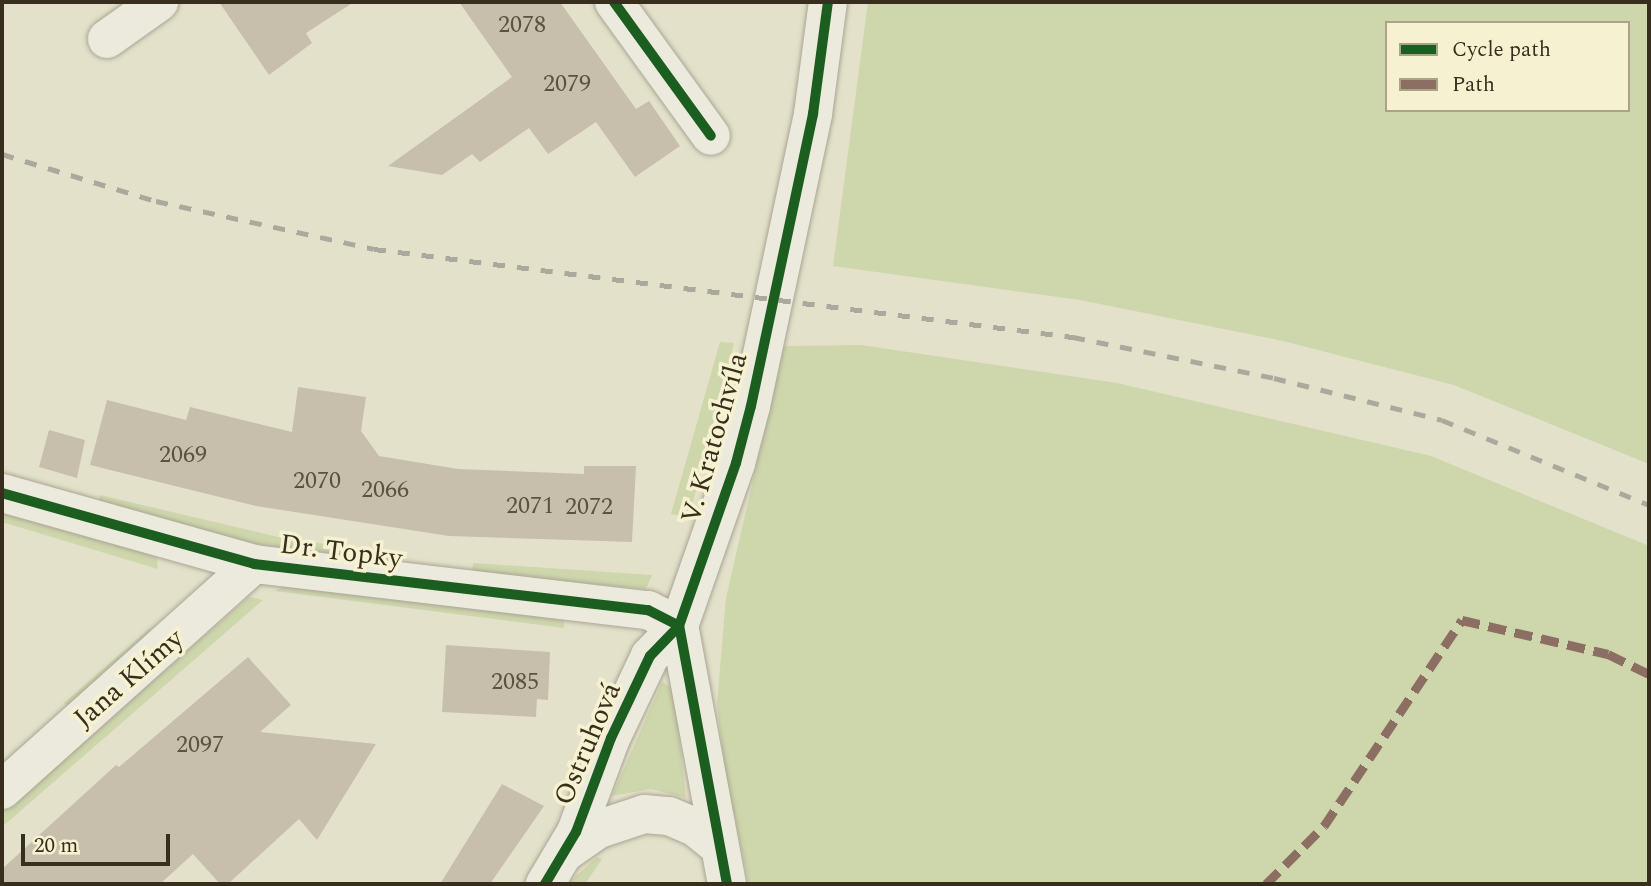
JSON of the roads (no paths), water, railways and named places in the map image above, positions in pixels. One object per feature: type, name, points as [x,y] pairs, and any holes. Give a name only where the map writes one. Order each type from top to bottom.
[{"type":"street","points":[[107,39],[159,2]]},
{"type":"street","points":[[614,2],[711,136]]},
{"type":"street","name":"V. Kratochvíla","points":[[727,884],[679,626],[736,464],[751,406],[813,114],[828,2]]},
{"type":"street","name":"Dr. Topky","points":[[2,493],[254,565],[648,610],[679,626]]},
{"type":"street","name":"Jana Klímy","points":[[2,790],[254,565]]},
{"type":"street","name":"Ostruhová","points":[[545,884],[567,850],[650,656],[679,626]]},
{"type":"street","name":"Ostruhová","points":[[567,850],[599,829],[643,814],[678,820],[720,847]]},
{"type":"railway","points":[[2,154],[156,201],[374,249],[1073,337],[1274,378],[1442,420],[1649,505]]}]
